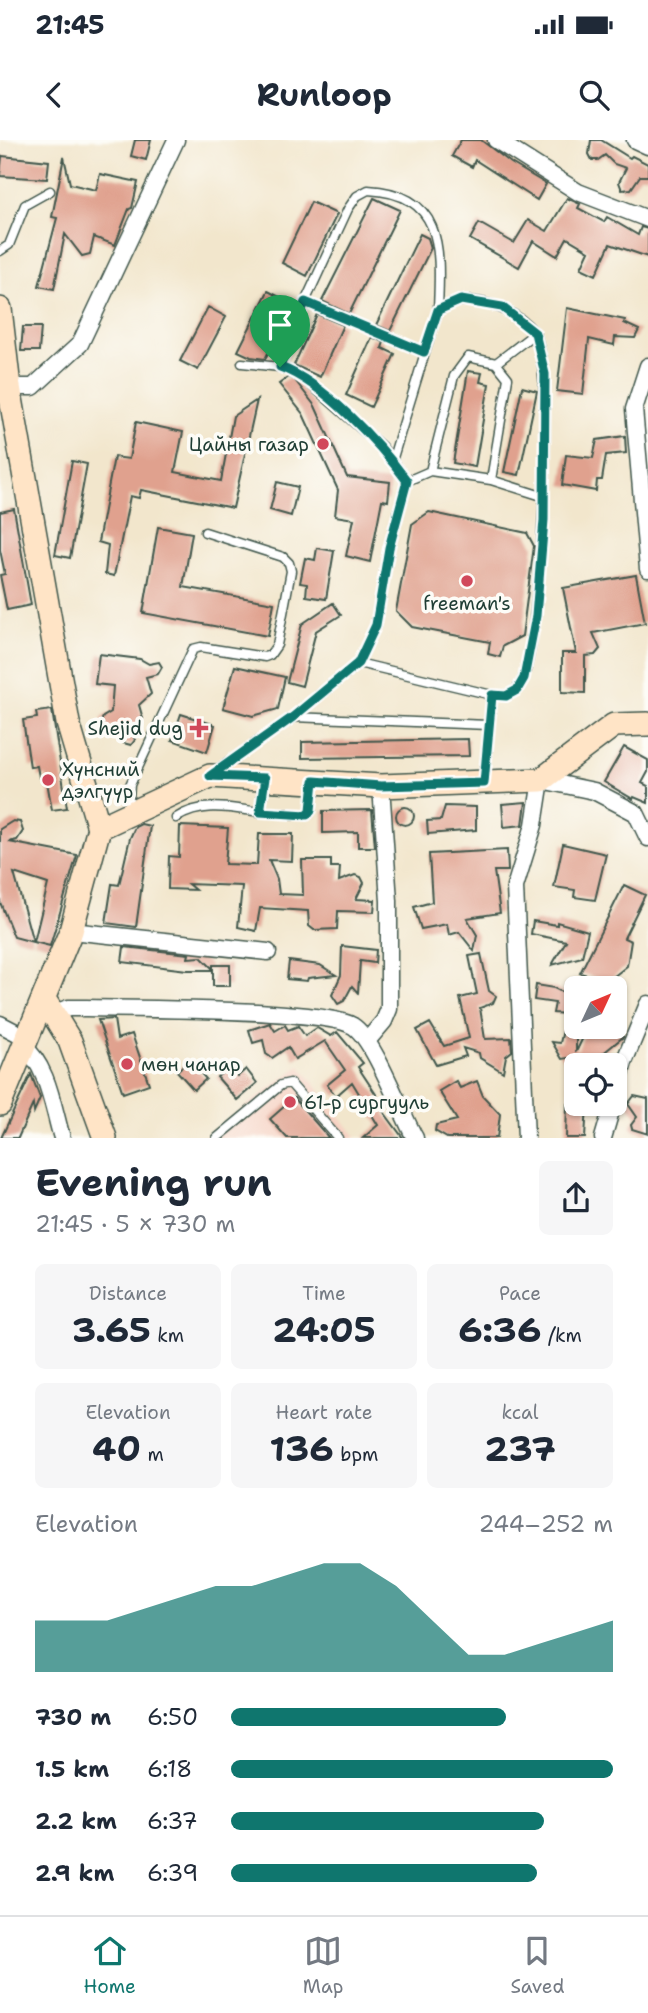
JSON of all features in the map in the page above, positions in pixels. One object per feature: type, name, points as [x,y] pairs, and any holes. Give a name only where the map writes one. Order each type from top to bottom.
[{"type":"main road","points":[[0,309],[3,352],[68,723],[99,828],[72,931],[48,1007],[24,1041],[0,1104]]},
{"type":"main road","points":[[99,828],[210,776],[381,786],[541,780],[614,725],[648,723]]},
{"type":"main road","points":[[48,1007],[70,1041],[105,1138]]},
{"type":"street","points":[[9,387],[33,387],[80,344],[176,140]]},
{"type":"street","points":[[496,140],[578,191],[648,219]]},
{"type":"street","points":[[635,140],[648,146]]},
{"type":"street","points":[[648,366],[634,409],[648,569]]},
{"type":"street","points":[[526,1138],[515,887],[534,825],[541,780],[594,792],[636,813],[648,838]]},
{"type":"street","points":[[367,1041],[384,1021],[389,1009],[389,901],[381,786]]},
{"type":"street","points":[[72,931],[268,952]]},
{"type":"street","points":[[48,1007],[298,1015],[353,1025],[367,1041],[415,1138]]},
{"type":"street","points":[[627,1063],[647,1008]]},
{"type":"street","points":[[0,1024],[24,1041],[33,1055],[46,1082],[62,1138]]},
{"type":"street","points":[[603,1138],[609,1116]]},
{"type":"lane","points":[[280,367],[305,302],[348,209],[357,196],[368,190],[403,197],[420,211],[434,228],[440,257],[438,310],[392,461]]},
{"type":"lane","points":[[0,251],[9,245],[25,205],[50,191]]},
{"type":"lane","points":[[358,663],[492,695],[506,696],[517,690],[524,678],[536,616],[544,520],[542,496],[545,374],[535,333],[502,307],[461,300],[438,310]]},
{"type":"lane","points":[[305,302],[424,352]]},
{"type":"lane","points":[[496,363],[535,333]]},
{"type":"lane","points":[[430,471],[453,376],[459,365],[468,357],[496,363],[508,378],[491,480]]},
{"type":"lane","points":[[242,363],[280,367],[299,373],[382,447],[407,481]]},
{"type":"lane","points":[[407,481],[430,471],[491,480],[542,496]]},
{"type":"lane","points":[[210,776],[293,717],[358,663],[376,625],[389,548],[407,481]]},
{"type":"lane","points":[[127,817],[130,785],[193,649],[201,647],[265,657],[270,655],[277,645],[291,571],[289,563],[283,557],[205,532]]},
{"type":"lane","points":[[484,783],[492,695]]},
{"type":"lane","points":[[293,717],[488,725]]},
{"type":"lane","points":[[260,812],[265,778]]},
{"type":"lane","points":[[176,818],[186,811],[207,806],[307,815],[311,810],[314,781]]},
{"type":"lane","points":[[217,1138],[281,1086],[290,1083],[338,1138]]},
{"type":"shaded area","name":"61-р сургууль","points":[[300,1066],[357,1138],[203,1138]]},
{"type":"building","points":[[135,140],[151,140],[146,160],[131,156]]},
{"type":"building","points":[[461,140],[481,140],[511,163],[546,184],[537,200],[475,160],[472,167],[452,156]]},
{"type":"building","points":[[591,140],[601,140],[630,158],[632,156],[648,164],[648,176],[640,176],[631,189],[622,190],[619,182],[626,168],[614,164],[605,155],[598,160],[592,160],[589,154]]},
{"type":"building","points":[[2,156],[49,161],[47,179],[0,176]]},
{"type":"building","points":[[64,157],[70,184],[96,190],[100,174],[138,182],[132,208],[129,209],[115,245],[94,237],[90,254],[82,256],[65,234],[54,289],[39,286],[57,218],[52,217]]},
{"type":"building","points":[[374,198],[400,210],[349,314],[322,301]]},
{"type":"building","points":[[567,198],[580,204],[578,208],[604,222],[607,217],[638,235],[641,227],[648,229],[648,257],[610,244],[596,275],[581,268],[589,251],[567,238],[557,256],[533,241],[519,267],[470,239],[479,223],[514,243],[528,220],[547,231]]},
{"type":"building","points":[[311,202],[337,214],[307,276],[282,263]]},
{"type":"building","points":[[420,234],[428,238],[431,248],[390,331],[376,325]]},
{"type":"building","points":[[268,291],[293,304],[265,359],[251,357],[238,351]]},
{"type":"building","points":[[208,307],[226,317],[198,370],[180,361]]},
{"type":"building","points":[[567,308],[625,320],[624,323],[639,330],[635,338],[615,337],[614,345],[589,339],[583,394],[557,391]]},
{"type":"building","points":[[317,314],[343,325],[320,377],[294,365]]},
{"type":"building","points":[[23,327],[41,327],[39,351],[21,351]]},
{"type":"building","points":[[372,337],[384,342],[382,348],[395,354],[371,407],[346,395]]},
{"type":"building","points":[[468,371],[482,373],[480,382],[489,384],[475,467],[453,463]]},
{"type":"building","name":"Цайны газар","points":[[289,377],[294,379],[315,406],[347,477],[390,482],[388,501],[382,500],[370,562],[346,556],[354,519],[335,516],[338,490],[303,414],[279,384]]},
{"type":"building","points":[[522,387],[537,391],[519,475],[504,472]]},
{"type":"building","points":[[257,400],[233,508],[141,490],[139,498],[130,496],[114,576],[105,574],[108,545],[98,542],[114,457],[129,459],[136,422],[183,432],[175,472],[221,481],[233,416]]},
{"type":"building","points":[[625,436],[626,453],[606,455],[602,480],[597,480],[596,491],[562,485],[566,455],[593,458],[597,440]]},
{"type":"building","points":[[72,461],[87,464],[70,558],[55,555]]},
{"type":"building","points":[[277,482],[298,487],[291,516],[270,510]]},
{"type":"building","points":[[14,509],[31,605],[7,610],[0,575],[5,574],[0,550],[0,512]]},
{"type":"building","name":"freeman's","points":[[429,512],[527,533],[534,546],[522,636],[503,646],[500,657],[488,654],[490,642],[412,627],[396,611],[412,524]]},
{"type":"building","points":[[158,527],[192,533],[183,587],[274,603],[268,636],[143,613]]},
{"type":"building","points":[[317,548],[334,551],[326,599],[306,596],[307,584],[300,583],[305,558],[315,560]]},
{"type":"building","points":[[636,575],[645,623],[593,633],[600,649],[595,655],[585,656],[585,693],[562,692],[562,653],[576,653],[563,588]]},
{"type":"building","points":[[333,603],[341,615],[316,631],[302,686],[287,682],[302,624]]},
{"type":"building","points":[[99,654],[140,659],[149,664],[159,662],[162,667],[158,674],[146,677],[151,694],[139,705],[143,719],[131,730],[135,740],[131,745],[123,743],[120,725],[105,728],[101,722],[103,717],[111,712],[113,686],[95,684]]},
{"type":"building","points":[[235,666],[285,677],[278,709],[253,716],[223,708]]},
{"type":"building","points":[[52,710],[67,808],[52,810],[46,776],[39,777],[37,766],[30,767],[23,720],[37,718],[36,712]]},
{"type":"building","points":[[181,714],[215,725],[207,752],[172,740]]},
{"type":"building","points":[[468,739],[469,756],[302,758],[302,742]]},
{"type":"building","points":[[624,747],[648,760],[648,772],[642,783],[648,786],[648,803],[634,797],[633,799],[604,782]]},
{"type":"building","points":[[526,802],[523,825],[504,827],[502,804]]},
{"type":"building","points":[[445,806],[476,807],[476,830],[428,834],[427,821],[441,820]]},
{"type":"building","points":[[405,807],[411,810],[414,816],[411,822],[405,825],[399,822],[396,816],[399,810]]},
{"type":"building","points":[[372,810],[375,847],[358,847],[358,832],[323,833],[323,811]]},
{"type":"building","points":[[13,821],[20,822],[23,831],[17,840],[9,842],[77,855],[50,946],[34,942],[48,884],[14,873],[33,942],[14,937],[0,902],[0,829]]},
{"type":"building","points":[[141,824],[150,826],[136,927],[106,923],[112,884],[119,885],[130,838],[135,827]]},
{"type":"building","points":[[180,826],[228,828],[225,864],[257,865],[259,834],[293,834],[292,861],[269,860],[277,879],[279,894],[303,895],[302,860],[331,860],[331,867],[340,867],[339,881],[355,875],[361,877],[364,883],[356,899],[375,900],[374,912],[338,911],[337,929],[314,930],[309,926],[308,911],[260,908],[256,931],[238,927],[242,886],[188,884],[195,890],[168,889],[169,856],[179,857]]},
{"type":"building","points":[[563,844],[606,854],[595,900],[574,897],[575,890],[554,887]]},
{"type":"building","points":[[507,850],[508,871],[494,871],[500,913],[467,918],[477,935],[474,951],[459,932],[449,935],[447,924],[421,929],[414,907],[432,902],[429,854]]},
{"type":"building","points":[[624,885],[645,895],[624,938],[631,941],[627,966],[614,976],[580,973]]},
{"type":"building","points":[[533,921],[557,925],[557,922],[588,931],[582,957],[552,965],[566,941],[531,934]]},
{"type":"building","points":[[342,946],[376,950],[375,963],[360,961],[358,993],[352,986],[344,1001],[338,1004],[332,995],[341,975]]},
{"type":"building","points":[[124,947],[189,954],[188,958],[201,957],[213,969],[213,965],[230,965],[230,986],[213,986],[213,970],[187,970],[122,962]]},
{"type":"building","points":[[481,954],[489,991],[496,996],[493,1003],[480,1008],[485,1039],[511,1038],[512,1051],[506,1056],[503,1072],[480,1058],[479,1053],[463,1048],[466,1056],[436,1065],[417,1030],[430,1023],[444,1046],[469,1038],[460,998],[477,994],[469,956]]},
{"type":"building","points":[[289,961],[320,965],[336,975],[308,978],[307,981],[287,979]]},
{"type":"building","points":[[536,985],[554,988],[564,993],[564,1014],[553,1013],[555,1003],[534,1000]]},
{"type":"building","name":"мөн чанар","points":[[114,1019],[117,1039],[132,1034],[149,1084],[123,1093],[98,1020]]},
{"type":"building","points":[[270,1023],[275,1031],[285,1025],[288,1030],[298,1026],[305,1036],[317,1028],[331,1036],[337,1032],[363,1063],[358,1067],[381,1102],[378,1104],[403,1138],[363,1138],[378,1125],[352,1082],[336,1096],[327,1085],[345,1070],[325,1041],[295,1059],[288,1047],[272,1058],[266,1054],[263,1040],[253,1043],[249,1030]]},
{"type":"building","points":[[564,1026],[564,1040],[576,1040],[576,1052],[582,1040],[619,1040],[603,1053],[564,1053],[562,1059],[552,1042],[560,1043]]},
{"type":"building","points":[[189,1060],[206,1079],[194,1090],[177,1071]]},
{"type":"building","points":[[230,1066],[238,1076],[246,1069],[257,1083],[237,1100],[217,1077]]},
{"type":"building","points":[[31,1074],[40,1098],[34,1112],[33,1104],[18,1138],[1,1138]]},
{"type":"building","points":[[456,1081],[460,1088],[477,1081],[483,1096],[500,1114],[497,1138],[447,1138],[435,1131],[436,1125],[457,1120],[439,1091]]},
{"type":"building","points":[[634,1096],[648,1099],[648,1134],[632,1129],[631,1125],[637,1117],[628,1104]]},
{"type":"building","points":[[294,1098],[329,1138],[287,1138],[270,1119]]},
{"type":"building","points":[[567,1116],[586,1116],[585,1138],[566,1138]]},
{"type":"place","name":"Цайны газар","points":[[323,444]]},
{"type":"place","name":"freeman's","points":[[467,581]]},
{"type":"place","name":"Shejid dug","points":[[199,728]]},
{"type":"place","name":"Хүнсний дэлгүүр","points":[[48,780]]},
{"type":"place","name":"мөн чанар","points":[[127,1064]]},
{"type":"place","name":"61-р сургууль","points":[[290,1102]]},
{"type":"route","points":[[461,300],[502,307],[535,333],[545,374],[542,496],[544,520],[536,616],[524,678],[517,690],[506,696],[492,695],[484,783],[381,786],[314,781],[311,810],[307,815],[298,816],[260,812],[265,778],[210,776],[293,717],[358,663],[376,625],[389,548],[407,481],[382,447],[299,373],[280,367],[305,302],[424,352],[438,310],[461,300]]}]
